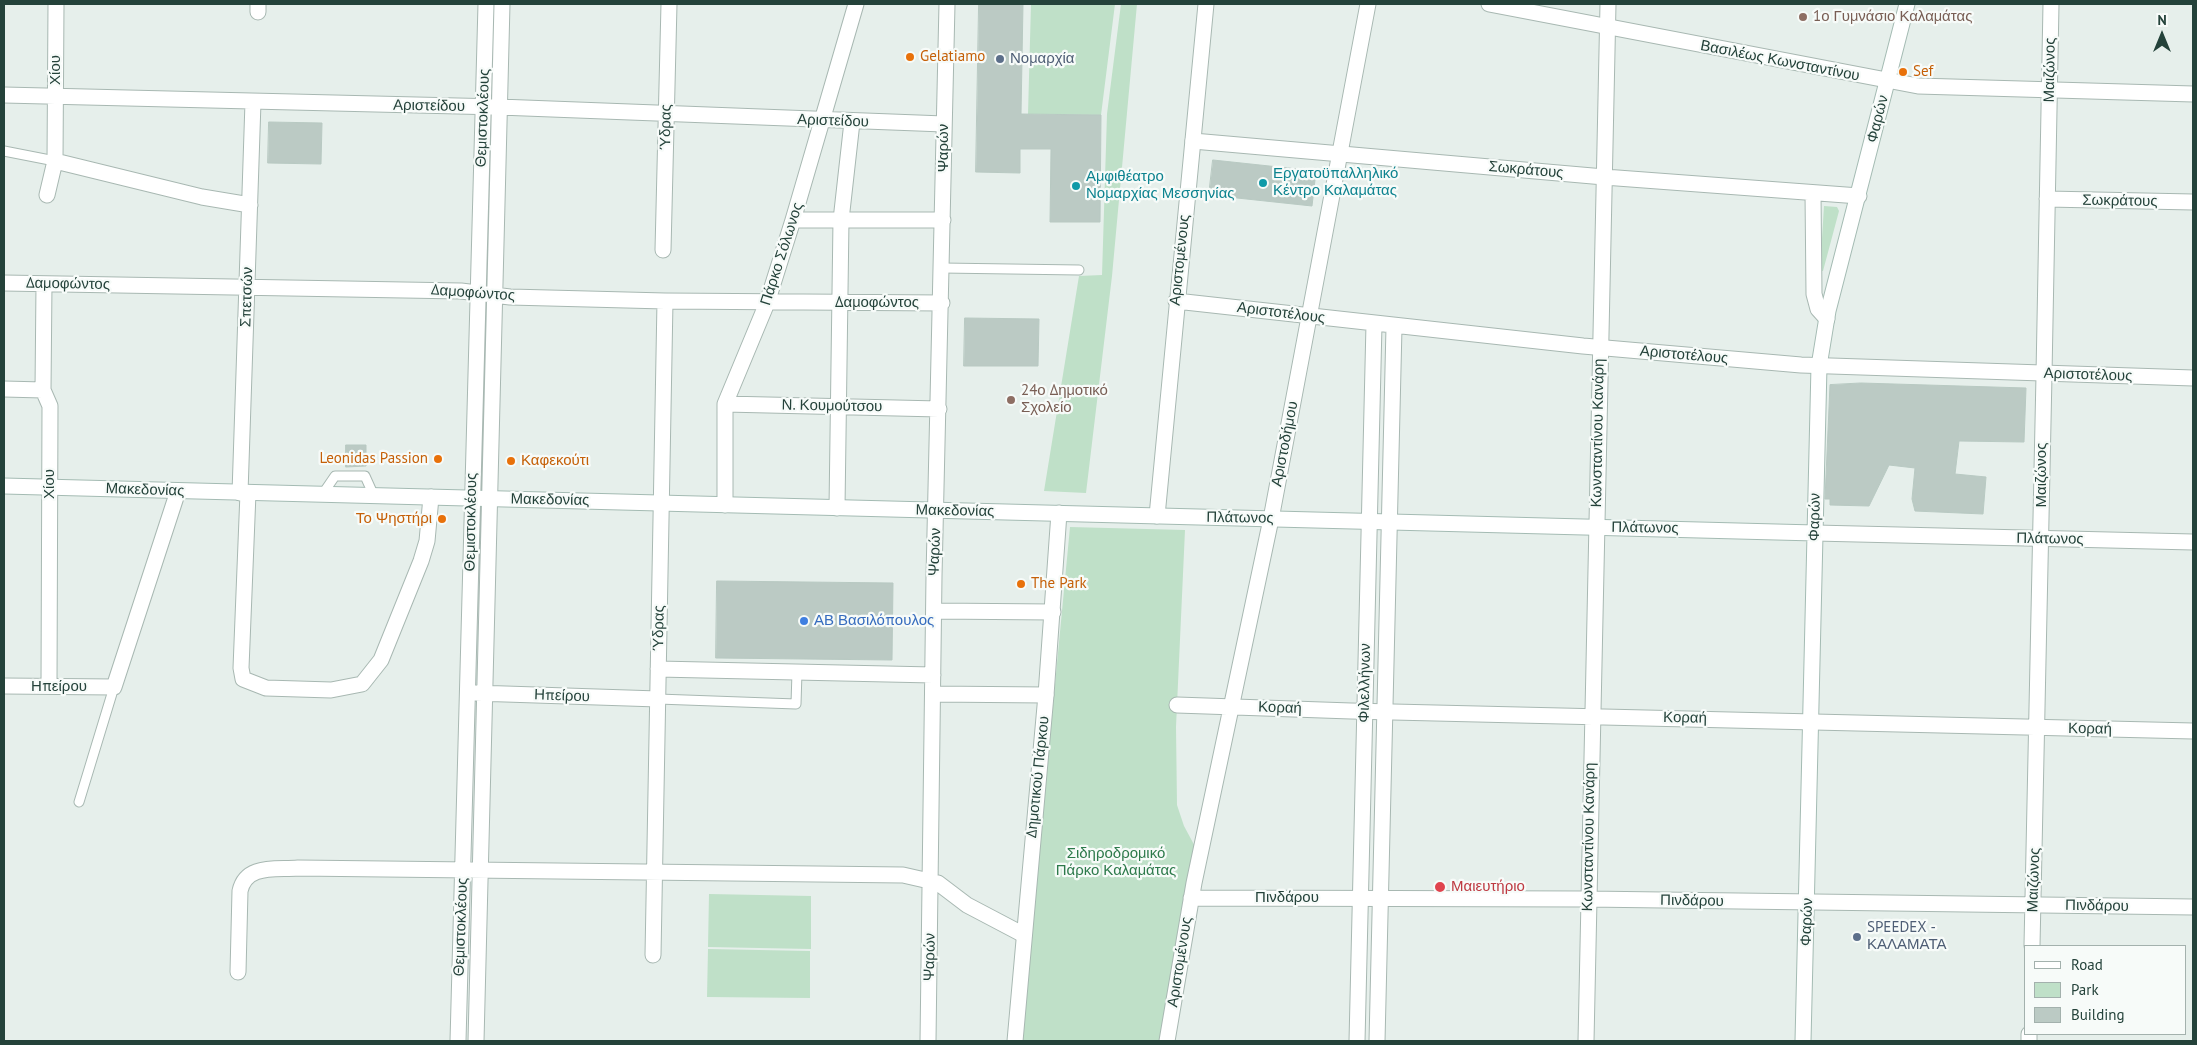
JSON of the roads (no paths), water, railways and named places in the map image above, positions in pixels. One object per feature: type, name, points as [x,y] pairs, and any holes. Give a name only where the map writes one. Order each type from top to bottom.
[{"type":"street","name":"Χίου","points":[[47,195],[55,161],[56,4]]},
{"type":"street","name":"Θεμιστοκλέους","points":[[458,1041],[471,498],[486,4]]},
{"type":"street","name":"Θεμιστοκλέους","points":[[476,1041],[488,499],[502,4]]},
{"type":"street","name":"Ύδρας","points":[[663,250],[669,4]]},
{"type":"street","name":"Πάρκο Σόλωνος","points":[[726,505],[724,404],[767,303],[856,4]]},
{"type":"street","name":"Ψαρών","points":[[928,1041],[934,612],[947,4]]},
{"type":"street","name":"Αριστομένους","points":[[1157,516],[1176,301],[1206,4]]},
{"type":"street","name":"Αριστοδήμου","points":[[1192,890],[1271,519],[1338,154],[1368,4]]},
{"type":"street","name":"Βασιλέως Κωνσταντίνου","points":[[1489,4],[1887,82],[1925,87],[2193,94]]},
{"type":"street","name":"Κωνσταντίνου Κανάρη","points":[[1586,1041],[1587,899],[1608,4]]},
{"type":"street","name":"Φαρών","points":[[1803,1041],[1819,366],[1827,319],[1908,4]]},
{"type":"street","name":"Μαιζώνος","points":[[2032,945],[2039,728],[2043,374],[2051,4]]},
{"type":"street","name":"Αριστείδου","points":[[4,95],[499,107],[822,121],[944,124]]},
{"type":"street","name":"Σπετσών","points":[[253,102],[247,286],[241,668],[244,679],[266,688],[284,689],[331,690],[362,684],[381,660],[427,541],[431,497]]},
{"type":"street","points":[[837,508],[841,220],[852,122]]},
{"type":"street","name":"Σωκράτους","points":[[1193,141],[1604,177],[1859,196]]},
{"type":"street","points":[[55,161],[202,197],[250,205]]},
{"type":"street","points":[[1813,192],[1814,294],[1818,309],[1827,319]]},
{"type":"street","name":"Σωκράτους","points":[[2046,199],[2193,202]]},
{"type":"street","points":[[793,220],[943,220]]},
{"type":"street","name":"Δαμοφώντος","points":[[4,283],[461,291],[494,295],[665,301],[942,303]]},
{"type":"street","name":"Χίου","points":[[44,284],[43,390],[50,406],[49,686]]},
{"type":"street","name":"Ύδρας","points":[[653,955],[665,301]]},
{"type":"street","name":"Αριστοτέλους","points":[[1176,301],[1394,327],[1819,366],[2193,378]]},
{"type":"street","name":"Φιλελλήνων","points":[[1357,1041],[1374,324]]},
{"type":"street","name":"Φιλελλήνων","points":[[1377,1041],[1394,327]]},
{"type":"street","points":[[4,389],[43,390]]},
{"type":"street","name":"Ν. Κουμούτσου","points":[[724,404],[939,409]]},
{"type":"street","name":"Μακεδονίας","points":[[4,486],[1096,514]]},
{"type":"street","points":[[114,687],[178,491]]},
{"type":"street","name":"Δημοτικού Πάρκου","points":[[1015,1041],[1053,612],[1059,513]]},
{"type":"street","name":"Πλάτωνος","points":[[1096,514],[2193,542]]},
{"type":"street","points":[[934,612],[1053,612]]},
{"type":"street","points":[[658,669],[933,675]]},
{"type":"street","name":"Ηπείρου","points":[[4,686],[114,687]]},
{"type":"street","name":"Ηπείρου","points":[[466,693],[658,699]]},
{"type":"street","points":[[933,694],[1046,695]]},
{"type":"street","name":"Κοραή","points":[[1177,705],[1364,712],[1592,716],[2193,732]]},
{"type":"street","points":[[238,972],[240,891],[242,880],[250,873],[298,868],[903,875],[931,880],[975,910],[1024,935]]},
{"type":"street","name":"Αριστομένους","points":[[1167,1041],[1192,890]]},
{"type":"street","name":"Πινδάρου","points":[[1192,890],[1360,898],[2193,907]]},
{"type":"lane","points":[[4,151],[55,161]]},
{"type":"lane","points":[[942,268],[1079,270]]},
{"type":"lane","points":[[658,699],[796,704],[797,672]]},
{"type":"lane","points":[[79,802],[114,687]]},
{"type":"place","name":"1ο Γυμνάσιο Καλαμάτας","points":[[1803,17]]},
{"type":"place","name":"Gelatiamo","points":[[910,57]]},
{"type":"place","name":"Νομαρχία","points":[[1000,59]]},
{"type":"place","name":"Sef","points":[[1903,72]]},
{"type":"place","name":"Εργατοϋπαλληλικό Κέντρο Καλαμάτας","points":[[1263,183]]},
{"type":"place","name":"Αμφιθέατρο Νομαρχίας Μεσσηνίας","points":[[1076,186]]},
{"type":"place","name":"24ο Δημοτικό Σχολείο","points":[[1011,400]]},
{"type":"place","name":"Leonidas Passion","points":[[438,459]]},
{"type":"place","name":"Καφεκούτι","points":[[511,461]]},
{"type":"place","name":"Το Ψηστήρι","points":[[442,519]]},
{"type":"place","name":"The Park","points":[[1021,584]]},
{"type":"place","name":"ΑΒ Βασιλόπουλος","points":[[804,621]]},
{"type":"place","name":"Μαιευτήριο","points":[[1440,887]]},
{"type":"place","name":"SPEEDEX - ΚΑΛΑΜΑΤΑ","points":[[1857,937]]},
{"type":"park label","name":"Σιδηροδρομικό Πάρκο Καλαμάτας","points":[[1116,862]]}]
